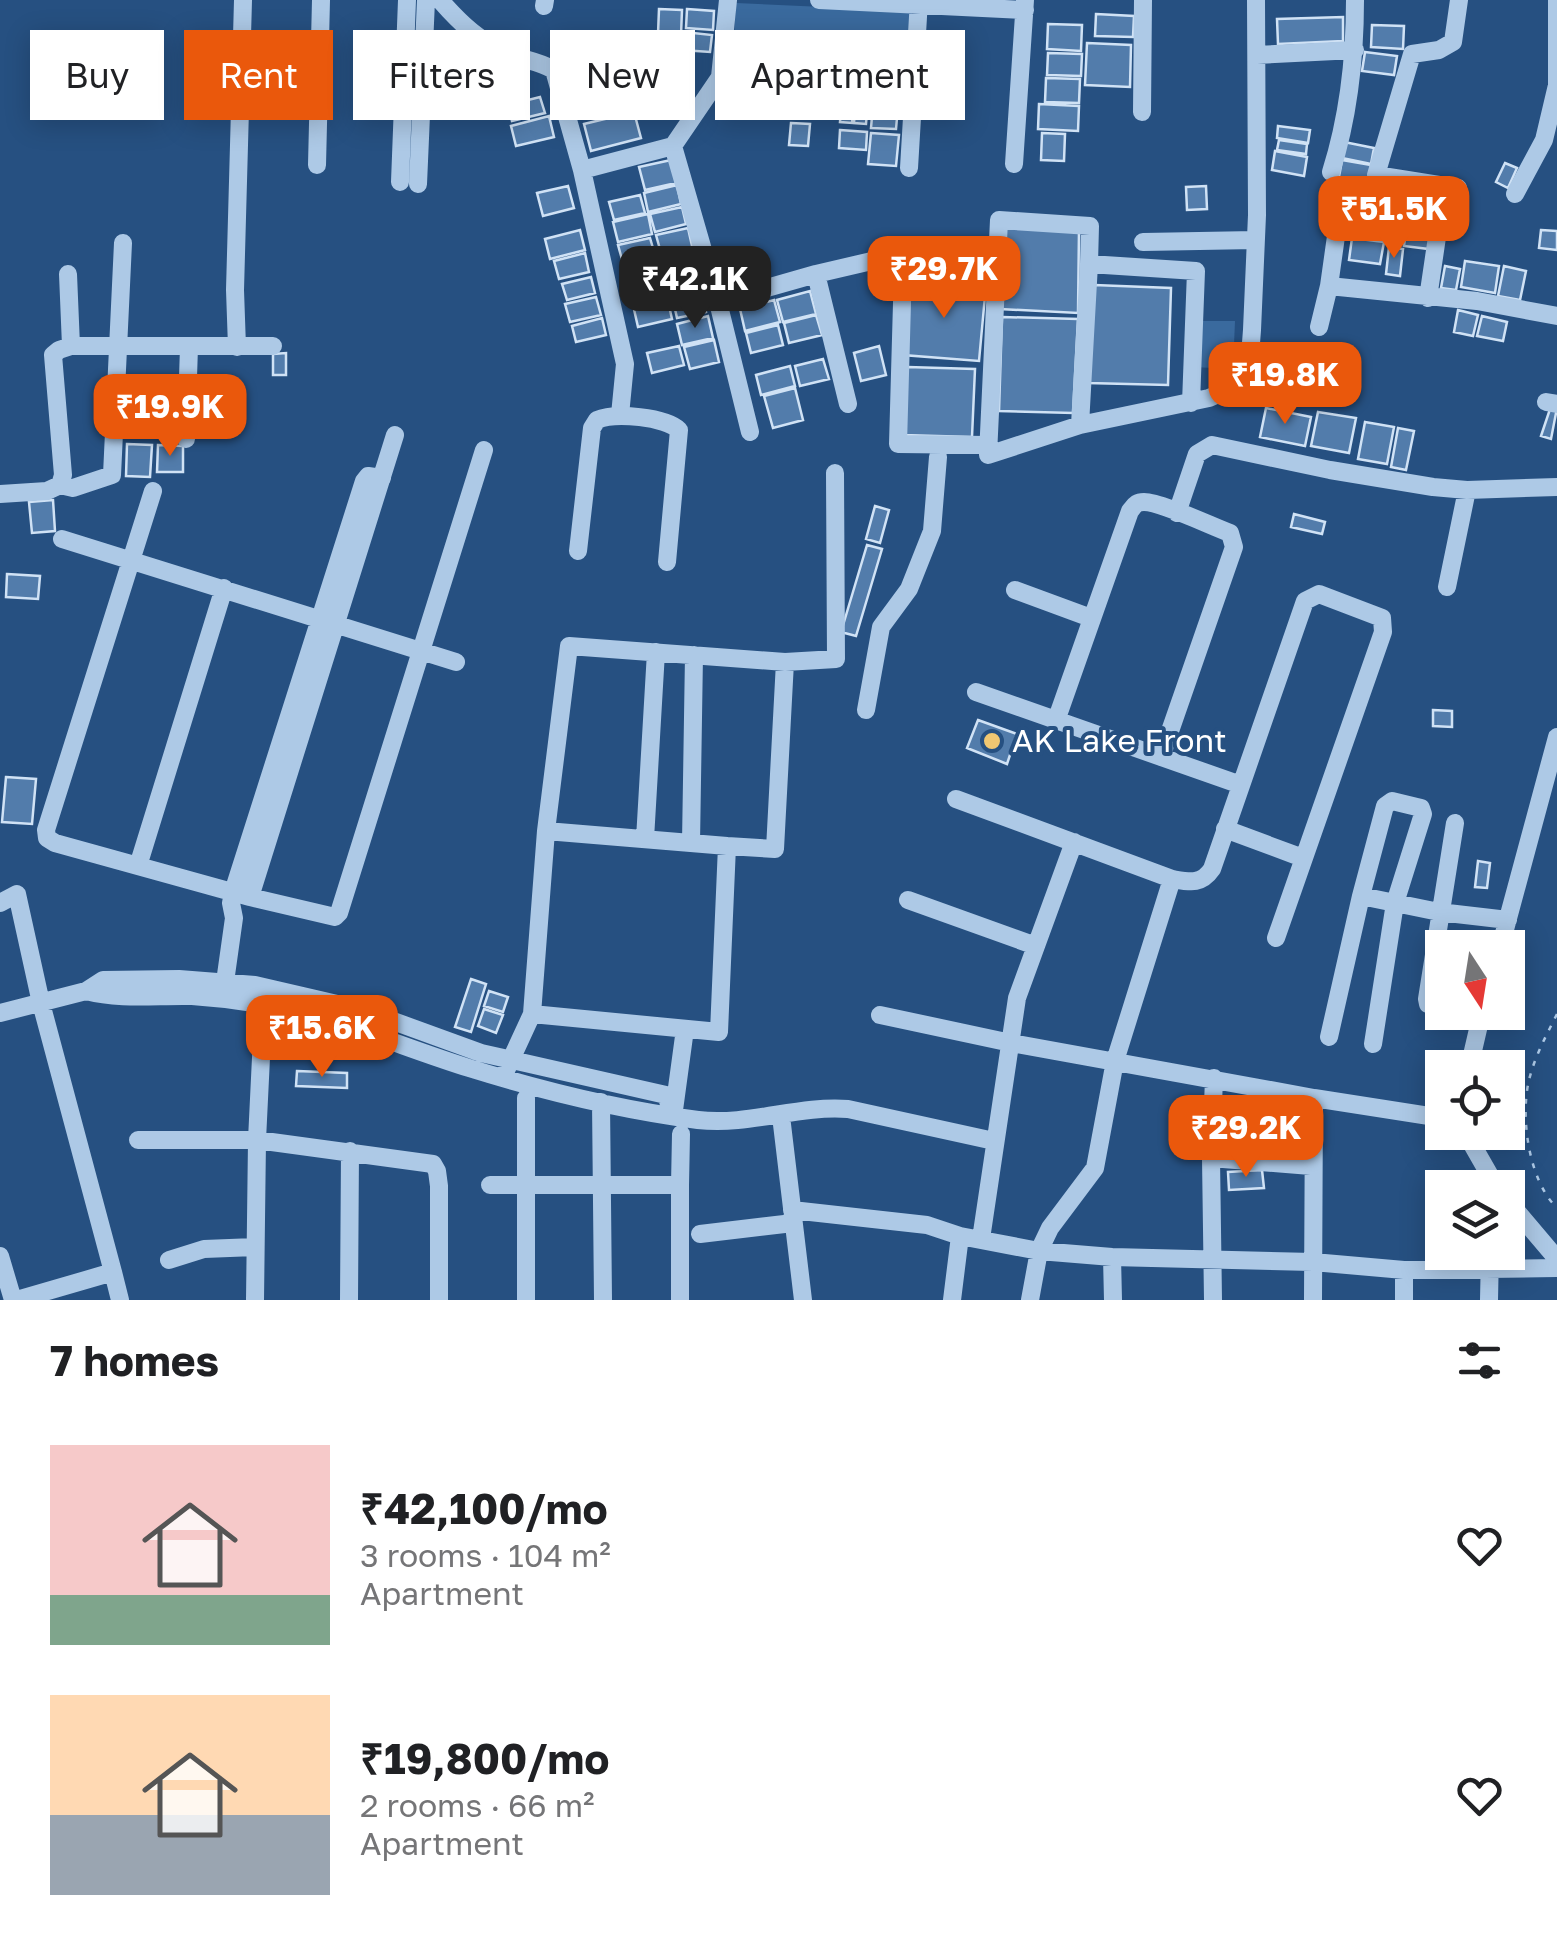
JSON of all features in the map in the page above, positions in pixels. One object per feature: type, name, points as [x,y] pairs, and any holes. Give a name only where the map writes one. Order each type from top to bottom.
[{"type":"street","points":[[237,347],[244,0]]},
{"type":"street","points":[[316,166],[321,0]]},
{"type":"street","points":[[407,0],[409,183]]},
{"type":"street","points":[[411,134],[426,0]]},
{"type":"street","points":[[440,0],[472,34],[507,53],[554,70],[582,170],[625,364],[620,415]]},
{"type":"street","points":[[724,30],[728,0]]},
{"type":"street","points":[[819,0],[1025,5],[1014,164]]},
{"type":"street","points":[[1142,112],[1143,0]]},
{"type":"street","points":[[1080,425],[1090,226],[999,220],[988,455],[1080,425],[1191,403],[1236,386],[1249,370],[1255,240],[1256,0]]},
{"type":"street","points":[[1331,172],[1344,132],[1355,50],[1355,0]]},
{"type":"street","points":[[1458,188],[1376,175],[1412,54],[1439,50],[1453,42],[1459,0]]},
{"type":"street","points":[[1515,194],[1544,140],[1557,85],[1556,0]]},
{"type":"street","points":[[917,30],[919,3]]},
{"type":"street","points":[[1256,55],[1355,50]]},
{"type":"street","points":[[582,170],[673,146],[715,84]]},
{"type":"street","points":[[909,168],[912,120]]},
{"type":"street","points":[[673,146],[750,432]]},
{"type":"street","points":[[1320,327],[1340,208]]},
{"type":"street","points":[[1428,298],[1441,210]]},
{"type":"street","points":[[1142,242],[1255,240]]},
{"type":"street","points":[[0,494],[47,491],[60,485],[73,488],[112,475],[123,243]]},
{"type":"street","points":[[718,302],[876,260]]},
{"type":"street","points":[[1089,264],[1196,271],[1191,403]]},
{"type":"street","points":[[989,445],[898,444],[903,268],[997,276]]},
{"type":"street","points":[[68,274],[71,346]]},
{"type":"street","points":[[816,274],[848,404]]},
{"type":"street","points":[[1329,286],[1477,301],[1552,316]]},
{"type":"street","points":[[60,485],[63,475],[53,355],[58,350],[71,346],[272,346]]},
{"type":"street","points":[[186,439],[189,348]]},
{"type":"street","points":[[578,552],[592,428],[605,416],[620,415],[671,424],[679,430],[666,562]]},
{"type":"street","points":[[225,982],[234,918],[328,621],[395,435]]},
{"type":"street","points":[[1177,512],[1197,454],[1212,445],[1330,470],[1484,489],[1557,487]]},
{"type":"street","points":[[153,491],[46,830],[48,838],[328,918],[339,913],[484,450]]},
{"type":"street","points":[[866,710],[881,627],[910,589],[932,531],[938,457]]},
{"type":"street","points":[[506,1068],[532,1014],[546,831],[569,646],[785,662],[836,659],[834,473]]},
{"type":"street","points":[[1447,588],[1484,489]]},
{"type":"street","points":[[1057,718],[1130,510],[1146,502],[1177,512],[1230,533],[1234,547],[1161,757]]},
{"type":"street","points":[[62,539],[456,662]]},
{"type":"street","points":[[138,866],[224,588]]},
{"type":"street","points":[[1014,590],[1091,618]]},
{"type":"street","points":[[956,799],[1172,879],[1194,883],[1205,879],[1212,869],[1305,601],[1319,594],[1382,618],[1383,632],[1276,938]]},
{"type":"street","points":[[646,840],[656,652]]},
{"type":"street","points":[[691,843],[694,654]]},
{"type":"street","points":[[546,831],[775,848],[785,662]]},
{"type":"street","points":[[976,692],[1240,786]]},
{"type":"street","points":[[1505,930],[1557,737]]},
{"type":"street","points":[[1329,1037],[1360,896],[1386,806],[1392,801],[1421,808],[1423,814],[1395,903],[1372,1044]]},
{"type":"street","points":[[1437,930],[1455,823]]},
{"type":"street","points":[[1225,829],[1302,858]]},
{"type":"street","points":[[981,1239],[1017,998],[1074,842]]},
{"type":"street","points":[[532,1014],[719,1032],[727,846]]},
{"type":"street","points":[[1030,1300],[1039,1251],[1050,1228],[1095,1168],[1115,1061],[1172,879]]},
{"type":"street","points":[[0,903],[17,894],[41,1003],[120,1300]]},
{"type":"street","points":[[1360,896],[1439,912],[1508,920]]},
{"type":"street","points":[[908,900],[1036,946]]},
{"type":"street","points":[[0,1013],[86,990],[103,980],[129,978],[225,982],[264,996]]},
{"type":"street","points":[[86,990],[106,996],[264,996],[363,1010],[601,1102],[672,1116],[704,1120],[848,1109],[994,1140]]},
{"type":"street","points":[[256,1300],[257,1140],[264,996]]},
{"type":"street","points":[[880,1015],[1011,1044],[1425,1115]]},
{"type":"street","points":[[672,1116],[684,1029]]},
{"type":"street","points":[[506,1068],[666,1095],[672,1116]]},
{"type":"street","points":[[1213,1300],[1214,1078]]},
{"type":"street","points":[[526,1098],[526,1300]]},
{"type":"street","points":[[1313,1300],[1314,1098]]},
{"type":"street","points":[[601,1102],[603,1300]]},
{"type":"street","points":[[781,1116],[803,1300]]},
{"type":"street","points":[[680,1300],[681,1134]]},
{"type":"street","points":[[138,1140],[257,1140],[432,1164],[437,1171],[439,1300]]},
{"type":"street","points":[[348,1300],[350,1151]]},
{"type":"street","points":[[1211,1158],[1311,1166]]},
{"type":"street","points":[[490,1185],[680,1185]]},
{"type":"street","points":[[700,1234],[792,1216],[927,1225],[960,1236],[1039,1251],[1312,1262],[1404,1270],[1425,1268]]},
{"type":"street","points":[[1525,1221],[1557,1259]]},
{"type":"street","points":[[952,1300],[960,1236]]},
{"type":"street","points":[[169,1260],[204,1249],[255,1247]]},
{"type":"street","points":[[0,1256],[15,1300],[113,1272]]},
{"type":"street","points":[[1112,1256],[1113,1300]]},
{"type":"street","points":[[1525,1264],[1557,1268]]},
{"type":"street","points":[[1404,1270],[1404,1300]]},
{"type":"street","points":[[1489,1270],[1489,1300]]},
{"type":"path","points":[[1557,1014],[1540,1046],[1528,1084],[1527,1134],[1538,1184],[1557,1208]]},
{"type":"shaded area","points":[[736,3],[912,11],[911,30],[734,30]]},
{"type":"shaded area","points":[[1195,321],[1235,321],[1233,369],[1193,367]]},
{"type":"building","points":[[659,9],[682,10],[681,30],[658,30]]},
{"type":"building","points":[[687,9],[714,11],[713,30],[686,28]]},
{"type":"building","points":[[1096,14],[1134,16],[1133,37],[1095,36]]},
{"type":"building","points":[[1343,17],[1343,41],[1278,44],[1277,19]]},
{"type":"building","points":[[1048,24],[1082,25],[1081,51],[1047,49]]},
{"type":"building","points":[[1372,25],[1404,26],[1403,49],[1371,47]]},
{"type":"building","points":[[695,33],[712,35],[710,52],[695,51]]},
{"type":"building","points":[[1087,43],[1131,45],[1130,87],[1085,85]]},
{"type":"building","points":[[1365,52],[1397,56],[1394,75],[1362,71]]},
{"type":"building","points":[[1048,53],[1082,54],[1081,76],[1047,75]]},
{"type":"building","points":[[1046,78],[1080,79],[1079,103],[1045,102]]},
{"type":"building","points":[[540,97],[545,113],[530,117],[530,100]]},
{"type":"building","points":[[1039,104],[1079,106],[1078,131],[1038,129]]},
{"type":"building","points":[[549,116],[554,137],[516,146],[511,126]]},
{"type":"building","points":[[636,120],[641,138],[591,151],[584,124]]},
{"type":"building","points":[[872,120],[897,120],[896,129],[871,128]]},
{"type":"building","points":[[791,123],[810,124],[808,146],[789,145]]},
{"type":"building","points":[[1278,126],[1310,130],[1308,143],[1277,138]]},
{"type":"building","points":[[840,130],[867,132],[866,150],[839,148]]},
{"type":"building","points":[[871,133],[899,135],[896,166],[868,164]]},
{"type":"building","points":[[1042,133],[1065,134],[1064,161],[1041,160]]},
{"type":"building","points":[[1279,140],[1307,144],[1306,154],[1277,150]]},
{"type":"building","points":[[1344,142],[1374,148],[1371,164],[1342,158]]},
{"type":"building","points":[[1275,151],[1307,157],[1304,176],[1272,170]]},
{"type":"building","points":[[671,160],[676,183],[645,190],[639,167]]},
{"type":"building","points":[[1342,160],[1371,165],[1368,182],[1339,177]]},
{"type":"building","points":[[1505,163],[1517,168],[1508,188],[1496,182]]},
{"type":"building","points":[[677,185],[681,204],[648,212],[644,193]]},
{"type":"building","points":[[568,186],[574,208],[543,216],[537,193]]},
{"type":"building","points":[[1206,186],[1207,209],[1187,210],[1186,187]]},
{"type":"building","points":[[640,195],[645,213],[614,220],[609,202]]},
{"type":"building","points":[[682,207],[686,224],[655,232],[650,214]]},
{"type":"building","points":[[1409,210],[1433,213],[1429,249],[1404,246]]},
{"type":"building","points":[[648,214],[652,234],[618,242],[613,222]]},
{"type":"building","points":[[1004,226],[1079,230],[1078,313],[1000,309]]},
{"type":"building","points":[[688,228],[692,246],[661,253],[656,235]]},
{"type":"building","points":[[580,230],[585,250],[550,259],[545,239]]},
{"type":"building","points":[[1541,230],[1557,231],[1557,250],[1539,248]]},
{"type":"building","points":[[650,238],[655,255],[623,263],[618,245]]},
{"type":"building","points":[[1352,238],[1384,242],[1380,264],[1349,260]]},
{"type":"building","points":[[1389,247],[1403,249],[1400,276],[1386,274]]},
{"type":"building","points":[[692,249],[696,266],[664,273],[660,256]]},
{"type":"building","points":[[585,253],[589,272],[559,279],[554,261]]},
{"type":"building","points":[[657,258],[661,276],[632,282],[628,264]]},
{"type":"building","points":[[1465,261],[1499,266],[1495,293],[1461,287]]},
{"type":"building","points":[[1445,266],[1460,269],[1456,290],[1441,288]]},
{"type":"building","points":[[1504,266],[1526,271],[1520,300],[1498,296]]},
{"type":"building","points":[[697,268],[701,287],[670,295],[665,275]]},
{"type":"building","points":[[591,277],[595,293],[567,300],[562,284]]},
{"type":"building","points":[[660,278],[664,296],[635,302],[631,285]]},
{"type":"building","points":[[908,283],[986,285],[979,361],[903,355]]},
{"type":"building","points":[[1094,285],[1171,288],[1168,385],[1088,383]]},
{"type":"building","points":[[701,289],[706,312],[677,318],[672,296]]},
{"type":"building","points":[[810,291],[816,314],[783,322],[777,300]]},
{"type":"building","points":[[596,297],[601,315],[570,322],[565,304]]},
{"type":"building","points":[[667,297],[672,319],[638,327],[633,305]]},
{"type":"building","points":[[774,300],[780,322],[745,331],[740,309]]},
{"type":"building","points":[[1458,310],[1478,315],[1473,336],[1454,332]]},
{"type":"building","points":[[816,315],[822,335],[789,343],[784,323]]},
{"type":"building","points":[[708,316],[713,338],[682,345],[677,324]]},
{"type":"building","points":[[1482,316],[1507,322],[1503,341],[1477,336]]},
{"type":"building","points":[[1002,317],[1078,319],[1073,413],[999,411]]},
{"type":"building","points":[[602,318],[606,335],[576,342],[572,326]]},
{"type":"building","points":[[778,325],[783,345],[751,353],[746,333]]},
{"type":"building","points":[[714,340],[719,362],[690,369],[684,347]]},
{"type":"building","points":[[679,346],[684,365],[652,373],[647,353]]},
{"type":"building","points":[[879,346],[886,375],[861,381],[854,353]]},
{"type":"building","points":[[286,353],[286,375],[273,375],[273,354]]},
{"type":"building","points":[[823,359],[829,379],[800,386],[795,366]]},
{"type":"building","points":[[790,366],[795,386],[761,395],[756,375]]},
{"type":"building","points":[[907,367],[975,369],[972,437],[903,435]]},
{"type":"building","points":[[1266,378],[1294,383],[1289,403],[1262,399]]},
{"type":"building","points":[[1300,382],[1316,385],[1312,403],[1296,400]]},
{"type":"building","points":[[795,388],[803,420],[773,428],[764,396]]},
{"type":"building","points":[[1551,406],[1557,408],[1551,439],[1541,436]]},
{"type":"building","points":[[1266,408],[1311,417],[1305,446],[1260,437]]},
{"type":"building","points":[[1318,412],[1356,418],[1349,453],[1311,446]]},
{"type":"building","points":[[1365,422],[1394,427],[1387,464],[1358,459]]},
{"type":"building","points":[[1398,428],[1414,431],[1406,470],[1391,467]]},
{"type":"building","points":[[127,444],[152,445],[150,477],[126,476]]},
{"type":"building","points":[[158,445],[183,446],[183,472],[157,472]]},
{"type":"building","points":[[53,500],[55,531],[32,533],[29,502]]},
{"type":"building","points":[[875,506],[889,510],[880,543],[866,539]]},
{"type":"building","points":[[1294,514],[1325,522],[1322,534],[1291,527]]},
{"type":"building","points":[[867,545],[882,549],[856,636],[841,632]]},
{"type":"building","points":[[7,574],[40,576],[38,599],[6,597]]},
{"type":"building","points":[[1433,710],[1452,711],[1452,727],[1433,726]]},
{"type":"building","name":"AK Lake Front","points":[[978,720],[1017,734],[1007,764],[967,748]]},
{"type":"building","points":[[6,777],[36,779],[32,824],[2,822]]},
{"type":"building","points":[[1478,861],[1490,863],[1487,888],[1475,887]]},
{"type":"building","points":[[471,979],[486,984],[471,1032],[455,1027]]},
{"type":"building","points":[[489,991],[508,997],[503,1012],[484,1006]]},
{"type":"building","points":[[484,1009],[503,1015],[496,1033],[478,1026]]},
{"type":"building","points":[[297,1071],[347,1073],[347,1088],[296,1086]]},
{"type":"building","points":[[1262,1170],[1264,1188],[1229,1190],[1228,1172]]},
{"type":"place","name":"AK Lake Front","points":[[992,741]]}]
